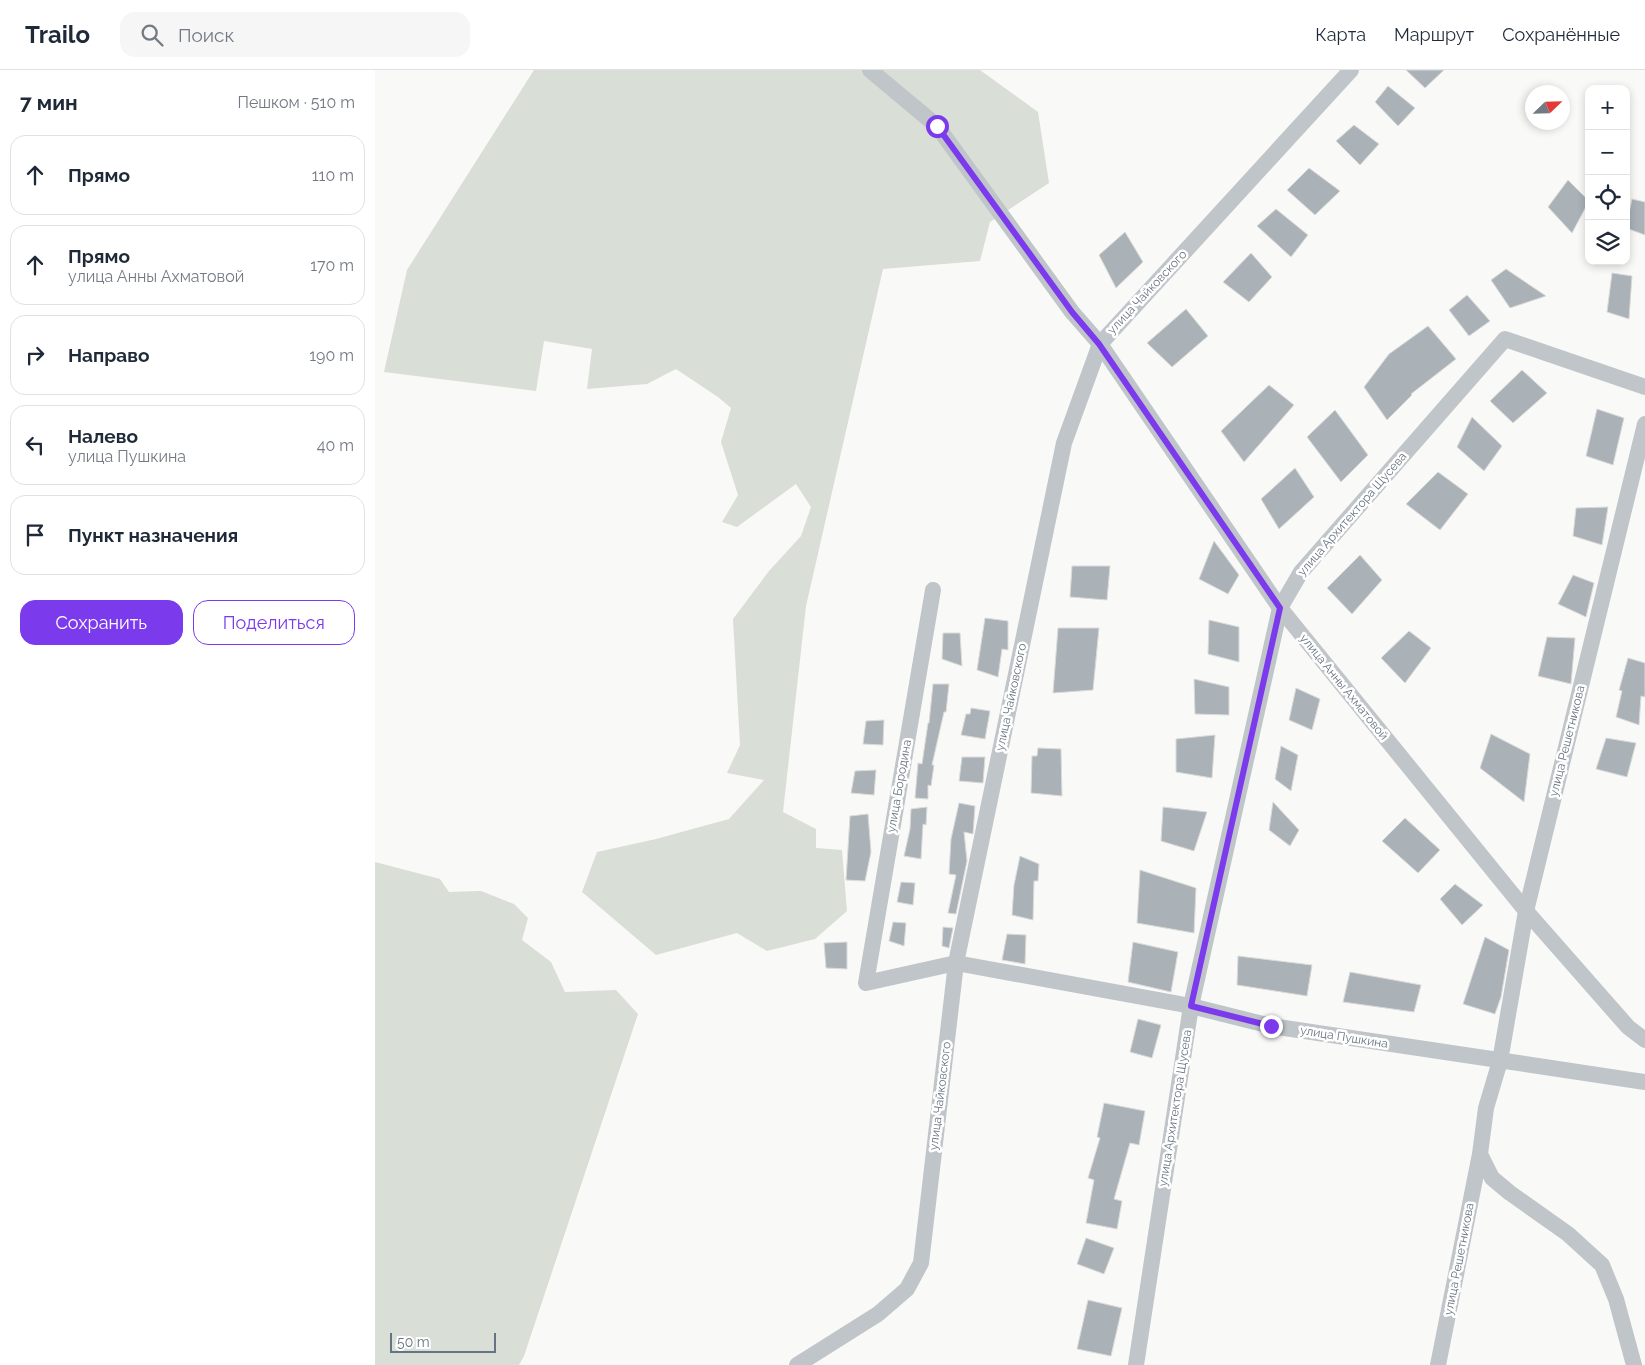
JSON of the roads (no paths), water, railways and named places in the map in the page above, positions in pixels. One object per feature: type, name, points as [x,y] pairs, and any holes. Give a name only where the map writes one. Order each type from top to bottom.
[{"type":"street","name":"улица Анны Ахматовой","points":[[870,70],[937,126],[1072,312],[1099,344],[1280,608],[1526,911],[1628,1027],[1645,1040]]},
{"type":"street","name":"улица Чайковского","points":[[797,1365],[878,1314],[907,1289],[921,1263],[956,962],[1064,443],[1099,344],[1351,70]]},
{"type":"street","name":"улица Архитектора Щусева","points":[[1136,1365],[1191,1006],[1280,608],[1301,572],[1505,339],[1645,387]]},
{"type":"street","name":"улица Решетникова","points":[[1438,1365],[1480,1154],[1486,1108],[1500,1061],[1526,911],[1645,424]]},
{"type":"street","name":"улица Бородина","points":[[933,590],[866,983],[956,962]]},
{"type":"street","name":"улица Пушкина","points":[[956,962],[1191,1006],[1271,1026],[1645,1082]]},
{"type":"street","points":[[1480,1154],[1491,1178],[1509,1194],[1568,1234],[1602,1265],[1616,1299],[1634,1365]]}]
